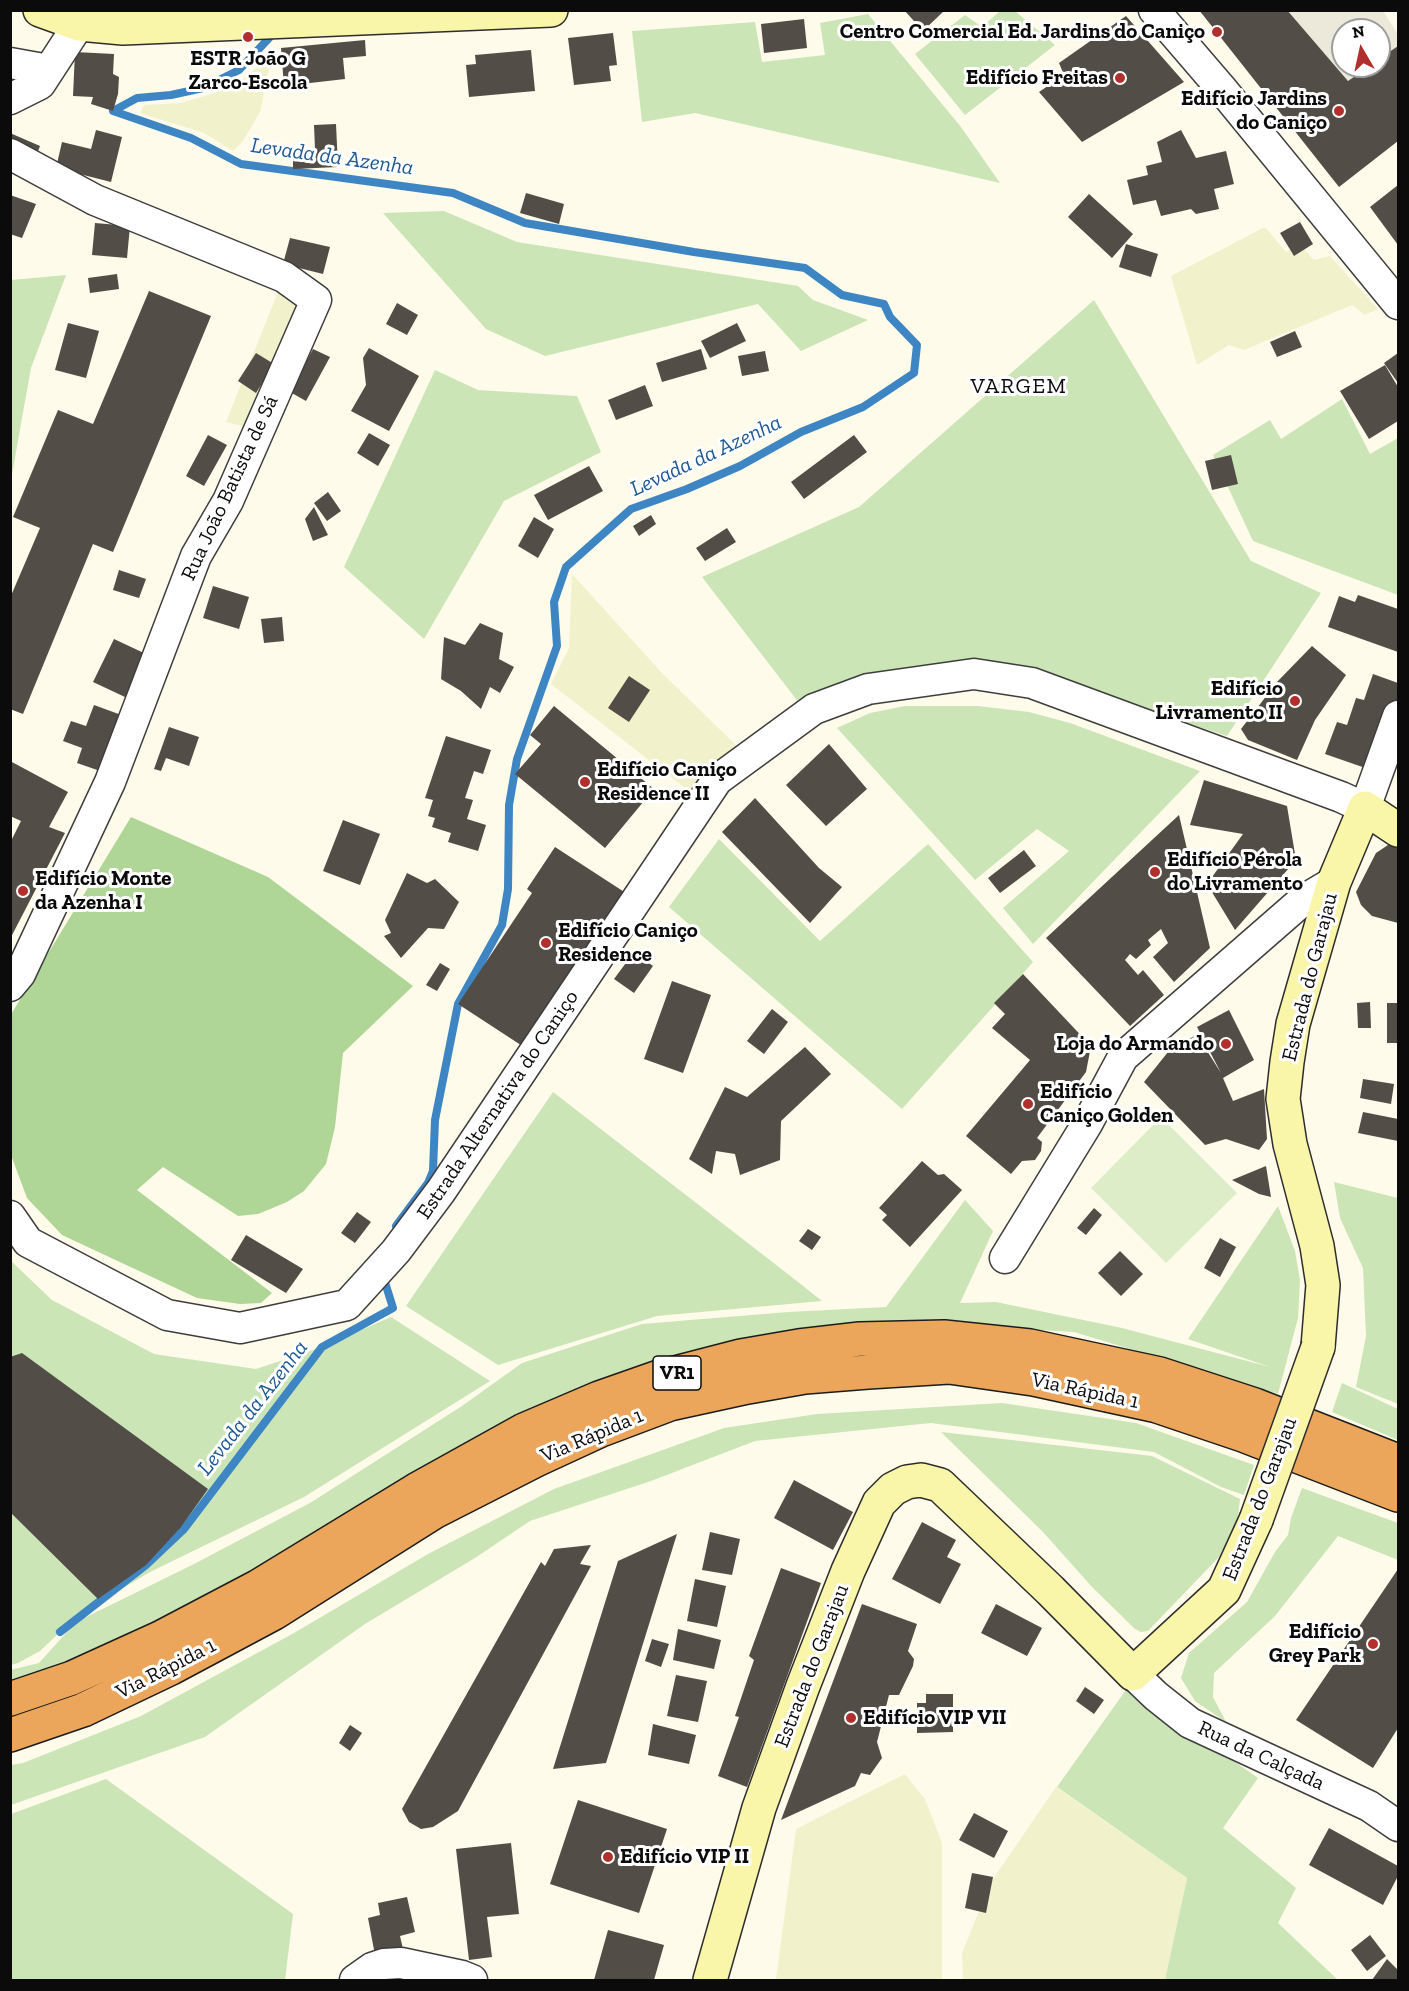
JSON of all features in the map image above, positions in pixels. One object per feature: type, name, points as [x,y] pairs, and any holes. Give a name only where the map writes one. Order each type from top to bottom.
[{"type":"highway","name":"Via Rápida 1","points":[[10,1699],[72,1678],[160,1638],[247,1592],[416,1490],[524,1430],[599,1398],[656,1378],[741,1356],[787,1348],[860,1339],[944,1337],[1030,1346],[1161,1374],[1255,1405],[1398,1461]]},
{"type":"highway","name":"Via Rápida 1","points":[[10,1735],[83,1710],[171,1668],[274,1613],[435,1512],[536,1460],[601,1430],[670,1404],[805,1377],[949,1367],[1033,1379],[1157,1406],[1243,1435],[1398,1495]]},
{"type":"street","points":[[40,10],[79,24],[129,19],[551,10]]},
{"type":"street","points":[[1154,10],[1221,87],[1398,304]]},
{"type":"street","points":[[10,99],[40,84],[79,24]]},
{"type":"street","points":[[10,63],[49,70]]},
{"type":"street","name":"Rua João Batista de Sá","points":[[10,154],[95,200],[284,277],[316,300],[228,501],[196,556],[110,782],[20,974],[10,986]]},
{"type":"street","name":"Estrada Alternativa do Caniço","points":[[10,1216],[28,1242],[167,1315],[240,1328],[347,1305],[396,1251],[441,1191],[717,780],[814,709],[868,689],[974,674],[1032,682],[1365,808]]},
{"type":"street","name":"Estrada do Garajau","points":[[710,1980],[759,1808],[800,1695],[848,1571],[879,1503],[894,1489],[907,1482],[921,1480],[940,1485],[1050,1590],[1133,1674],[1224,1590],[1256,1520],[1318,1347],[1323,1285],[1317,1246],[1290,1144],[1283,1100],[1293,1024],[1334,882],[1365,808],[1398,716]]},
{"type":"street","points":[[1365,808],[1398,830]]},
{"type":"street","points":[[1005,1258],[1087,1124],[1123,1057],[1302,901],[1334,882]]},
{"type":"street","name":"Rua da Calçada","points":[[1133,1674],[1190,1723],[1369,1806],[1398,1826]]},
{"type":"street","points":[[355,1980],[372,1968],[384,1964],[400,1963],[472,1980]]},
{"type":"green space","points":[[1001,10],[1015,11],[1055,45],[965,115],[915,54],[965,15],[982,27]]},
{"type":"green space","points":[[868,14],[961,127],[1000,183],[695,113],[642,122],[632,31],[755,22],[762,62],[825,55],[820,23]]},
{"type":"green space","points":[[272,54],[260,112],[243,141],[233,151],[204,133],[140,113],[144,105],[181,103],[215,93],[241,81]]},
{"type":"green space","points":[[444,211],[517,242],[798,286],[813,300],[868,320],[801,351],[758,304],[545,356],[486,329],[383,213]]},
{"type":"green space","points":[[1265,227],[1286,252],[1300,245],[1314,260],[1330,256],[1378,309],[1365,315],[1352,305],[1244,350],[1229,345],[1197,365],[1171,276]]},
{"type":"green space","points":[[66,275],[31,368],[11,480],[11,280]]},
{"type":"green space","points":[[284,277],[316,300],[259,430],[226,422]]},
{"type":"green space","points":[[1094,300],[1251,561],[1321,593],[1227,736],[1011,665],[803,708],[702,577],[859,507]]},
{"type":"green space","points":[[435,370],[478,390],[577,396],[601,452],[504,501],[424,639],[344,567]]},
{"type":"green space","points":[[1342,399],[1370,454],[1398,438],[1398,595],[1253,541],[1213,455],[1270,420],[1281,439]]},
{"type":"green space","points":[[572,574],[663,674],[742,751],[694,795],[551,684],[569,648]]},
{"type":"green space","points":[[905,706],[978,706],[1029,712],[1070,723],[1200,771],[1033,944],[1003,908],[1069,851],[1037,829],[975,880],[837,728],[870,713]]},
{"type":"green space","points":[[131,817],[268,877],[413,986],[343,1053],[335,1127],[326,1164],[304,1191],[287,1202],[258,1214],[238,1216],[163,1167],[137,1190],[272,1293],[261,1303],[240,1304],[197,1298],[62,1235],[27,1198],[11,1155],[10,1016]]},
{"type":"green space","points":[[719,839],[820,941],[928,844],[1033,962],[902,1109],[669,907]]},
{"type":"green space","points":[[553,1092],[822,1301],[657,1316],[498,1365],[406,1306]]},
{"type":"green space","points":[[1161,1117],[1237,1193],[1166,1263],[1091,1188]]},
{"type":"green space","points":[[1334,1182],[1398,1198],[1398,1404],[1356,1387],[1366,1336],[1363,1268],[1340,1218]]},
{"type":"green space","points":[[965,1200],[993,1231],[960,1303],[996,1302],[1122,1328],[1270,1367],[1188,1339],[1278,1206],[1295,1251],[1300,1280],[1298,1318],[1278,1394],[1074,1332],[936,1324],[837,1326],[234,1589],[37,1678],[11,1684],[10,1670],[39,1663],[76,1622],[310,1503],[462,1406],[522,1363],[642,1324],[788,1312],[886,1307]]},
{"type":"green space","points":[[10,1260],[52,1300],[154,1354],[256,1369],[322,1347],[391,1317],[490,1381],[304,1497],[150,1572],[78,1615],[40,1651],[11,1665]]},
{"type":"green space","points":[[1342,1383],[1398,1409],[1398,1440],[1332,1412]]},
{"type":"green space","points":[[1002,1403],[1136,1423],[1254,1465],[1244,1495],[1221,1487],[1154,1452],[931,1423],[755,1441],[651,1481],[530,1521],[475,1558],[365,1624],[205,1737],[11,1805],[11,1765],[23,1763],[141,1716],[294,1633],[428,1554],[554,1489],[724,1428],[817,1414]]},
{"type":"green space","points":[[941,1432],[1152,1456],[1240,1499],[1237,1525],[1218,1558],[1148,1631],[1141,1632],[1135,1629],[1092,1587],[1043,1532]]},
{"type":"green space","points":[[1302,1488],[1398,1523],[1398,1560],[1338,1536],[1275,1616],[1214,1673],[1213,1697],[1226,1722],[1195,1701],[1181,1678],[1189,1653],[1247,1602],[1275,1552],[1288,1535],[1291,1518]]},
{"type":"green space","points":[[1128,1687],[1258,1778],[1223,1828],[1296,1888],[1278,1923],[1338,1980],[1165,1980],[1187,1878],[1057,1787]]},
{"type":"green space","points":[[905,1774],[925,1799],[942,1843],[942,1980],[776,1980],[796,1829]]},
{"type":"green space","points":[[106,1779],[293,1914],[285,1980],[11,1980],[11,1814]]},
{"type":"green space","points":[[1056,1787],[1187,1878],[1165,1980],[963,1980],[962,1953],[991,1882]]},
{"type":"shaded area","points":[[1287,11],[1383,11],[1388,18],[1331,18],[1331,61]]},
{"type":"shaded area","points":[[1391,23],[1398,34],[1398,46],[1391,51]]},
{"type":"building","points":[[904,10],[945,10],[923,31]]},
{"type":"building","name":"Edifício Jardins do Caniço","points":[[1199,10],[1287,10],[1331,61],[1331,78],[1345,78],[1348,81],[1352,78],[1391,78],[1391,51],[1398,46],[1398,141],[1339,187]]},
{"type":"building","name":"Edifício Freitas","points":[[1126,16],[1184,82],[1082,142],[1039,92],[1064,75],[1059,63]]},
{"type":"building","points":[[804,19],[807,48],[764,53],[761,24]]},
{"type":"building","points":[[613,33],[617,65],[609,66],[611,81],[574,85],[568,38]]},
{"type":"building","points":[[365,40],[366,56],[343,58],[345,79],[284,86],[281,48]]},
{"type":"building","points":[[531,50],[535,91],[469,97],[466,65],[476,64],[475,55]]},
{"type":"building","points":[[75,52],[114,54],[113,74],[119,77],[118,94],[113,111],[91,104],[93,97],[73,96]]},
{"type":"building","points":[[336,124],[338,167],[293,169],[293,149],[315,149],[314,125]]},
{"type":"building","points":[[96,130],[122,137],[111,182],[56,168],[62,142],[91,149]]},
{"type":"building","points":[[1181,130],[1196,158],[1226,151],[1234,184],[1214,189],[1219,209],[1196,214],[1191,209],[1161,216],[1156,200],[1133,205],[1127,180],[1148,175],[1146,166],[1162,162],[1157,142]]},
{"type":"building","points":[[10,133],[40,146],[34,162],[10,152]]},
{"type":"building","points":[[1398,185],[1398,245],[1370,207]]},
{"type":"building","points":[[526,193],[564,204],[559,224],[520,213]]},
{"type":"building","points":[[1089,194],[1133,234],[1112,258],[1068,217]]},
{"type":"building","points":[[10,195],[36,204],[22,238],[10,234]]},
{"type":"building","points":[[1300,222],[1313,244],[1294,256],[1280,233]]},
{"type":"building","points":[[95,223],[130,226],[127,258],[92,255]]},
{"type":"building","points":[[290,238],[330,247],[323,274],[283,264]]},
{"type":"building","points":[[1126,244],[1158,254],[1151,277],[1119,267]]},
{"type":"building","points":[[117,274],[119,289],[90,293],[88,278]]},
{"type":"building","points":[[149,291],[211,316],[113,552],[93,544],[23,714],[10,709],[10,598],[40,528],[13,517],[58,410],[93,424]]},
{"type":"building","points":[[397,303],[418,315],[407,335],[386,324]]},
{"type":"building","points":[[68,323],[99,331],[86,378],[55,370]]},
{"type":"building","points":[[737,323],[746,341],[710,358],[701,341]]},
{"type":"building","points":[[1295,331],[1302,347],[1277,357],[1270,342]]},
{"type":"building","points":[[369,348],[419,376],[389,431],[351,411],[366,385],[363,358]]},
{"type":"building","points":[[313,349],[330,357],[306,401],[290,392]]},
{"type":"building","points":[[701,349],[707,369],[662,382],[656,363]]},
{"type":"building","points":[[765,351],[769,371],[742,376],[738,356]]},
{"type":"building","points":[[256,353],[274,364],[256,393],[238,381]]},
{"type":"building","points":[[1398,353],[1398,383],[1384,363]]},
{"type":"building","points":[[1385,365],[1398,387],[1398,421],[1369,439],[1340,391]]},
{"type":"building","points":[[645,385],[653,406],[616,420],[608,400]]},
{"type":"building","points":[[369,433],[390,445],[378,466],[357,453]]},
{"type":"building","points":[[208,435],[227,445],[204,486],[186,476]]},
{"type":"building","points":[[854,435],[867,452],[804,499],[791,482]]},
{"type":"building","points":[[1231,455],[1238,484],[1212,490],[1205,461]]},
{"type":"building","points":[[589,466],[603,491],[548,520],[534,495]]},
{"type":"building","points":[[328,492],[341,511],[327,521],[314,503]]},
{"type":"building","points":[[314,507],[328,535],[313,541],[305,519]]},
{"type":"building","points":[[651,515],[656,524],[639,536],[633,526]]},
{"type":"building","points":[[534,517],[554,529],[538,558],[518,546]]},
{"type":"building","points":[[727,528],[736,542],[705,561],[696,548]]},
{"type":"building","points":[[119,570],[146,579],[139,598],[113,590]]},
{"type":"building","points":[[213,586],[249,597],[239,629],[203,618]]},
{"type":"building","points":[[1358,595],[1398,609],[1398,652],[1328,627],[1339,596],[1355,602]]},
{"type":"building","points":[[282,617],[284,641],[264,643],[261,619]]},
{"type":"building","points":[[480,623],[503,633],[499,659],[514,667],[500,693],[490,687],[481,709],[461,691],[441,679],[444,637],[465,645]]},
{"type":"building","points":[[114,639],[146,654],[125,697],[93,682]]},
{"type":"building","name":"Edifício Livramento II","points":[[1312,646],[1346,675],[1315,720],[1297,760],[1248,740],[1241,729],[1277,682]]},
{"type":"building","points":[[1373,674],[1398,683],[1398,700],[1374,771],[1325,754],[1337,722],[1347,725],[1356,698],[1364,700]]},
{"type":"building","points":[[629,676],[650,690],[629,722],[608,708]]},
{"type":"building","points":[[94,705],[124,716],[103,772],[77,763],[82,748],[63,741],[71,721],[86,726]]},
{"type":"building","name":"Edifício Caniço Residence II","points":[[554,706],[654,789],[605,848],[515,774],[541,744],[530,735]]},
{"type":"building","points":[[169,727],[199,737],[189,766],[166,758],[161,771],[154,769]]},
{"type":"building","points":[[446,736],[491,750],[483,774],[474,771],[465,798],[473,800],[467,819],[486,825],[478,851],[448,842],[451,833],[432,827],[435,818],[428,816],[433,800],[425,798]]},
{"type":"building","points":[[829,744],[867,789],[826,826],[786,785]]},
{"type":"building","name":"Edifício Monte da Azenha I","points":[[10,761],[68,792],[49,827],[65,833],[10,939],[10,843],[21,821],[10,816]]},
{"type":"building","points":[[1204,780],[1287,806],[1296,860],[1235,930],[1207,884],[1243,834],[1190,825]]},
{"type":"building","points":[[755,798],[819,868],[842,887],[810,923],[722,832]]},
{"type":"building","name":"Edifício Pérola do Livramento","points":[[1179,815],[1210,948],[1174,982],[1153,957],[1168,943],[1161,929],[1148,940],[1151,945],[1136,959],[1130,954],[1125,960],[1138,975],[1143,970],[1164,995],[1130,1026],[1046,938]]},
{"type":"building","points":[[343,820],[380,834],[360,885],[323,871]]},
{"type":"building","points":[[1388,845],[1398,846],[1398,923],[1372,916],[1361,905],[1356,892],[1376,853]]},
{"type":"building","name":"Edifício Caniço Residence","points":[[555,847],[632,897],[530,1051],[458,1004],[532,893],[527,889]]},
{"type":"building","points":[[1024,850],[1036,866],[1000,893],[988,878]]},
{"type":"building","points":[[407,873],[427,883],[435,879],[459,902],[444,929],[428,928],[401,958],[384,936],[391,933],[385,920]]},
{"type":"building","points":[[634,952],[653,966],[634,993],[614,979]]},
{"type":"building","points":[[440,963],[450,969],[437,991],[426,985]]},
{"type":"building","name":"Edifício Caniço Golden","points":[[1023,974],[1091,1046],[1086,1072],[1037,1138],[1042,1142],[1041,1151],[1035,1160],[1022,1161],[1011,1174],[966,1136],[1030,1060],[992,1028],[1005,1014],[994,1003]]},
{"type":"building","points":[[672,981],[711,995],[683,1073],[644,1059]]},
{"type":"building","points":[[1370,1002],[1371,1028],[1358,1028],[1357,1003]]},
{"type":"building","points":[[1387,1003],[1398,1003],[1398,1043],[1387,1043]]},
{"type":"building","points":[[772,1009],[788,1022],[764,1054],[747,1041]]},
{"type":"building","points":[[1229,1010],[1254,1060],[1223,1078],[1233,1101],[1264,1089],[1267,1139],[1259,1150],[1226,1139],[1205,1145],[1144,1082],[1172,1047],[1197,1035],[1221,1073],[1197,1027]]},
{"type":"building","points":[[805,1047],[831,1074],[781,1121],[780,1160],[740,1175],[735,1154],[716,1151],[712,1174],[689,1159],[725,1087],[747,1097]]},
{"type":"building","points":[[1363,1079],[1394,1084],[1391,1104],[1360,1098]]},
{"type":"building","points":[[1363,1112],[1398,1119],[1398,1141],[1358,1133]]},
{"type":"building","points":[[922,1161],[938,1175],[944,1174],[962,1190],[910,1247],[882,1220],[887,1215],[879,1208]]},
{"type":"building","points":[[1266,1166],[1271,1197],[1259,1194],[1232,1180]]},
{"type":"building","points":[[1094,1208],[1102,1215],[1086,1235],[1077,1228]]},
{"type":"building","points":[[357,1212],[371,1222],[355,1243],[341,1233]]},
{"type":"building","points":[[808,1229],[821,1237],[812,1250],[799,1241]]},
{"type":"building","points":[[246,1235],[303,1269],[286,1293],[231,1260]]},
{"type":"building","points":[[1220,1238],[1236,1247],[1220,1277],[1204,1268]]},
{"type":"building","points":[[1120,1251],[1143,1274],[1121,1296],[1098,1273]]},
{"type":"building","points":[[22,1353],[208,1489],[181,1527],[146,1565],[98,1599],[10,1512],[10,1357]]},
{"type":"building","points":[[794,1480],[853,1512],[833,1550],[774,1518]]},
{"type":"building","points":[[922,1522],[956,1540],[947,1557],[961,1564],[940,1604],[892,1579]]},
{"type":"building","points":[[710,1532],[740,1539],[732,1575],[702,1570]]},
{"type":"building","points":[[677,1534],[606,1763],[553,1769],[618,1561]]},
{"type":"building","points":[[591,1545],[580,1564],[591,1566],[458,1811],[433,1827],[421,1829],[409,1822],[402,1809],[541,1562],[545,1566],[554,1549]]},
{"type":"building","points":[[781,1568],[821,1583],[747,1787],[718,1776],[739,1717],[735,1716],[754,1660],[749,1656]]},
{"type":"building","name":"Edifício Grey Park","points":[[1398,1569],[1398,1728],[1373,1768],[1296,1720]]},
{"type":"building","points":[[695,1579],[726,1586],[717,1627],[687,1621]]},
{"type":"building","name":"Edifício VIP VII","points":[[862,1604],[917,1624],[908,1651],[914,1659],[913,1666],[899,1695],[889,1695],[877,1742],[882,1758],[870,1775],[861,1773],[855,1786],[781,1820]]},
{"type":"building","points":[[996,1604],[1042,1628],[1027,1656],[981,1633]]},
{"type":"building","points":[[678,1629],[721,1640],[714,1669],[673,1660]]},
{"type":"building","points":[[652,1639],[669,1644],[661,1667],[645,1661]]},
{"type":"building","points":[[676,1675],[707,1681],[698,1722],[667,1716]]},
{"type":"building","points":[[1085,1687],[1104,1700],[1094,1714],[1076,1701]]},
{"type":"building","points":[[926,1694],[953,1694],[953,1732],[917,1733],[917,1703],[926,1703]]},
{"type":"building","points":[[653,1724],[696,1735],[689,1764],[648,1755]]},
{"type":"building","points":[[350,1725],[362,1733],[350,1751],[339,1743]]},
{"type":"building","name":"Edifício VIP II","points":[[578,1800],[667,1829],[639,1913],[550,1884]]},
{"type":"building","points":[[974,1813],[1008,1831],[994,1858],[959,1840]]},
{"type":"building","points":[[1329,1828],[1398,1866],[1398,1876],[1383,1905],[1309,1865]]},
{"type":"building","points":[[511,1843],[519,1914],[487,1917],[492,1957],[469,1960],[456,1849]]},
{"type":"building","points":[[972,1873],[993,1877],[986,1913],[965,1908]]},
{"type":"building","points":[[407,1897],[415,1932],[400,1936],[403,1949],[375,1955],[368,1918],[380,1915],[378,1903]]},
{"type":"building","points":[[608,1930],[664,1945],[654,1980],[594,1980]]},
{"type":"building","points":[[1370,1935],[1386,1956],[1367,1971],[1351,1950]]},
{"type":"building","points":[[1387,1959],[1398,1970],[1398,1980],[1372,1980]]},
{"type":"waterway","name":"Levada da Azenha","points":[[271,36],[239,70],[203,88],[171,95],[137,98],[113,111],[191,138],[241,164],[453,193],[525,223],[694,252],[805,268],[842,295],[884,304],[890,317],[917,345],[914,373],[863,407],[801,432],[740,466],[687,489],[631,509],[566,567],[554,602],[557,646],[517,759],[509,805],[508,889],[502,925],[458,1004],[435,1120],[433,1171],[428,1183],[396,1226]]},
{"type":"waterway","name":"Levada da Azenha","points":[[60,1632],[146,1565],[184,1529],[322,1347],[393,1308],[383,1276]]},
{"type":"place","name":"Centro Comercial Ed. Jardins do Caniço","points":[[1217,32]]},
{"type":"place","name":"ESTR João G Zarco-Escola","points":[[248,37]]},
{"type":"place","name":"Edifício Freitas","points":[[1120,78]]},
{"type":"place","name":"Edifício Jardins do Caniço","points":[[1339,111]]},
{"type":"place","name":"Edifício Livramento II","points":[[1295,701]]},
{"type":"place","name":"Edifício Caniço Residence II","points":[[585,782]]},
{"type":"place","name":"Edifício Pérola do Livramento","points":[[1155,872]]},
{"type":"place","name":"Edifício Monte da Azenha I","points":[[23,891]]},
{"type":"place","name":"Edifício Caniço Residence","points":[[546,943]]},
{"type":"place","name":"Loja do Armando","points":[[1226,1044]]},
{"type":"place","name":"Edifício Caniço Golden","points":[[1028,1104]]},
{"type":"place","name":"Edifício Grey Park","points":[[1373,1644]]},
{"type":"place","name":"Edifício VIP VII","points":[[851,1718]]},
{"type":"place","name":"Edifício VIP II","points":[[608,1857]]},
{"type":"district","name":"VARGEM","points":[[1019,387]]}]
